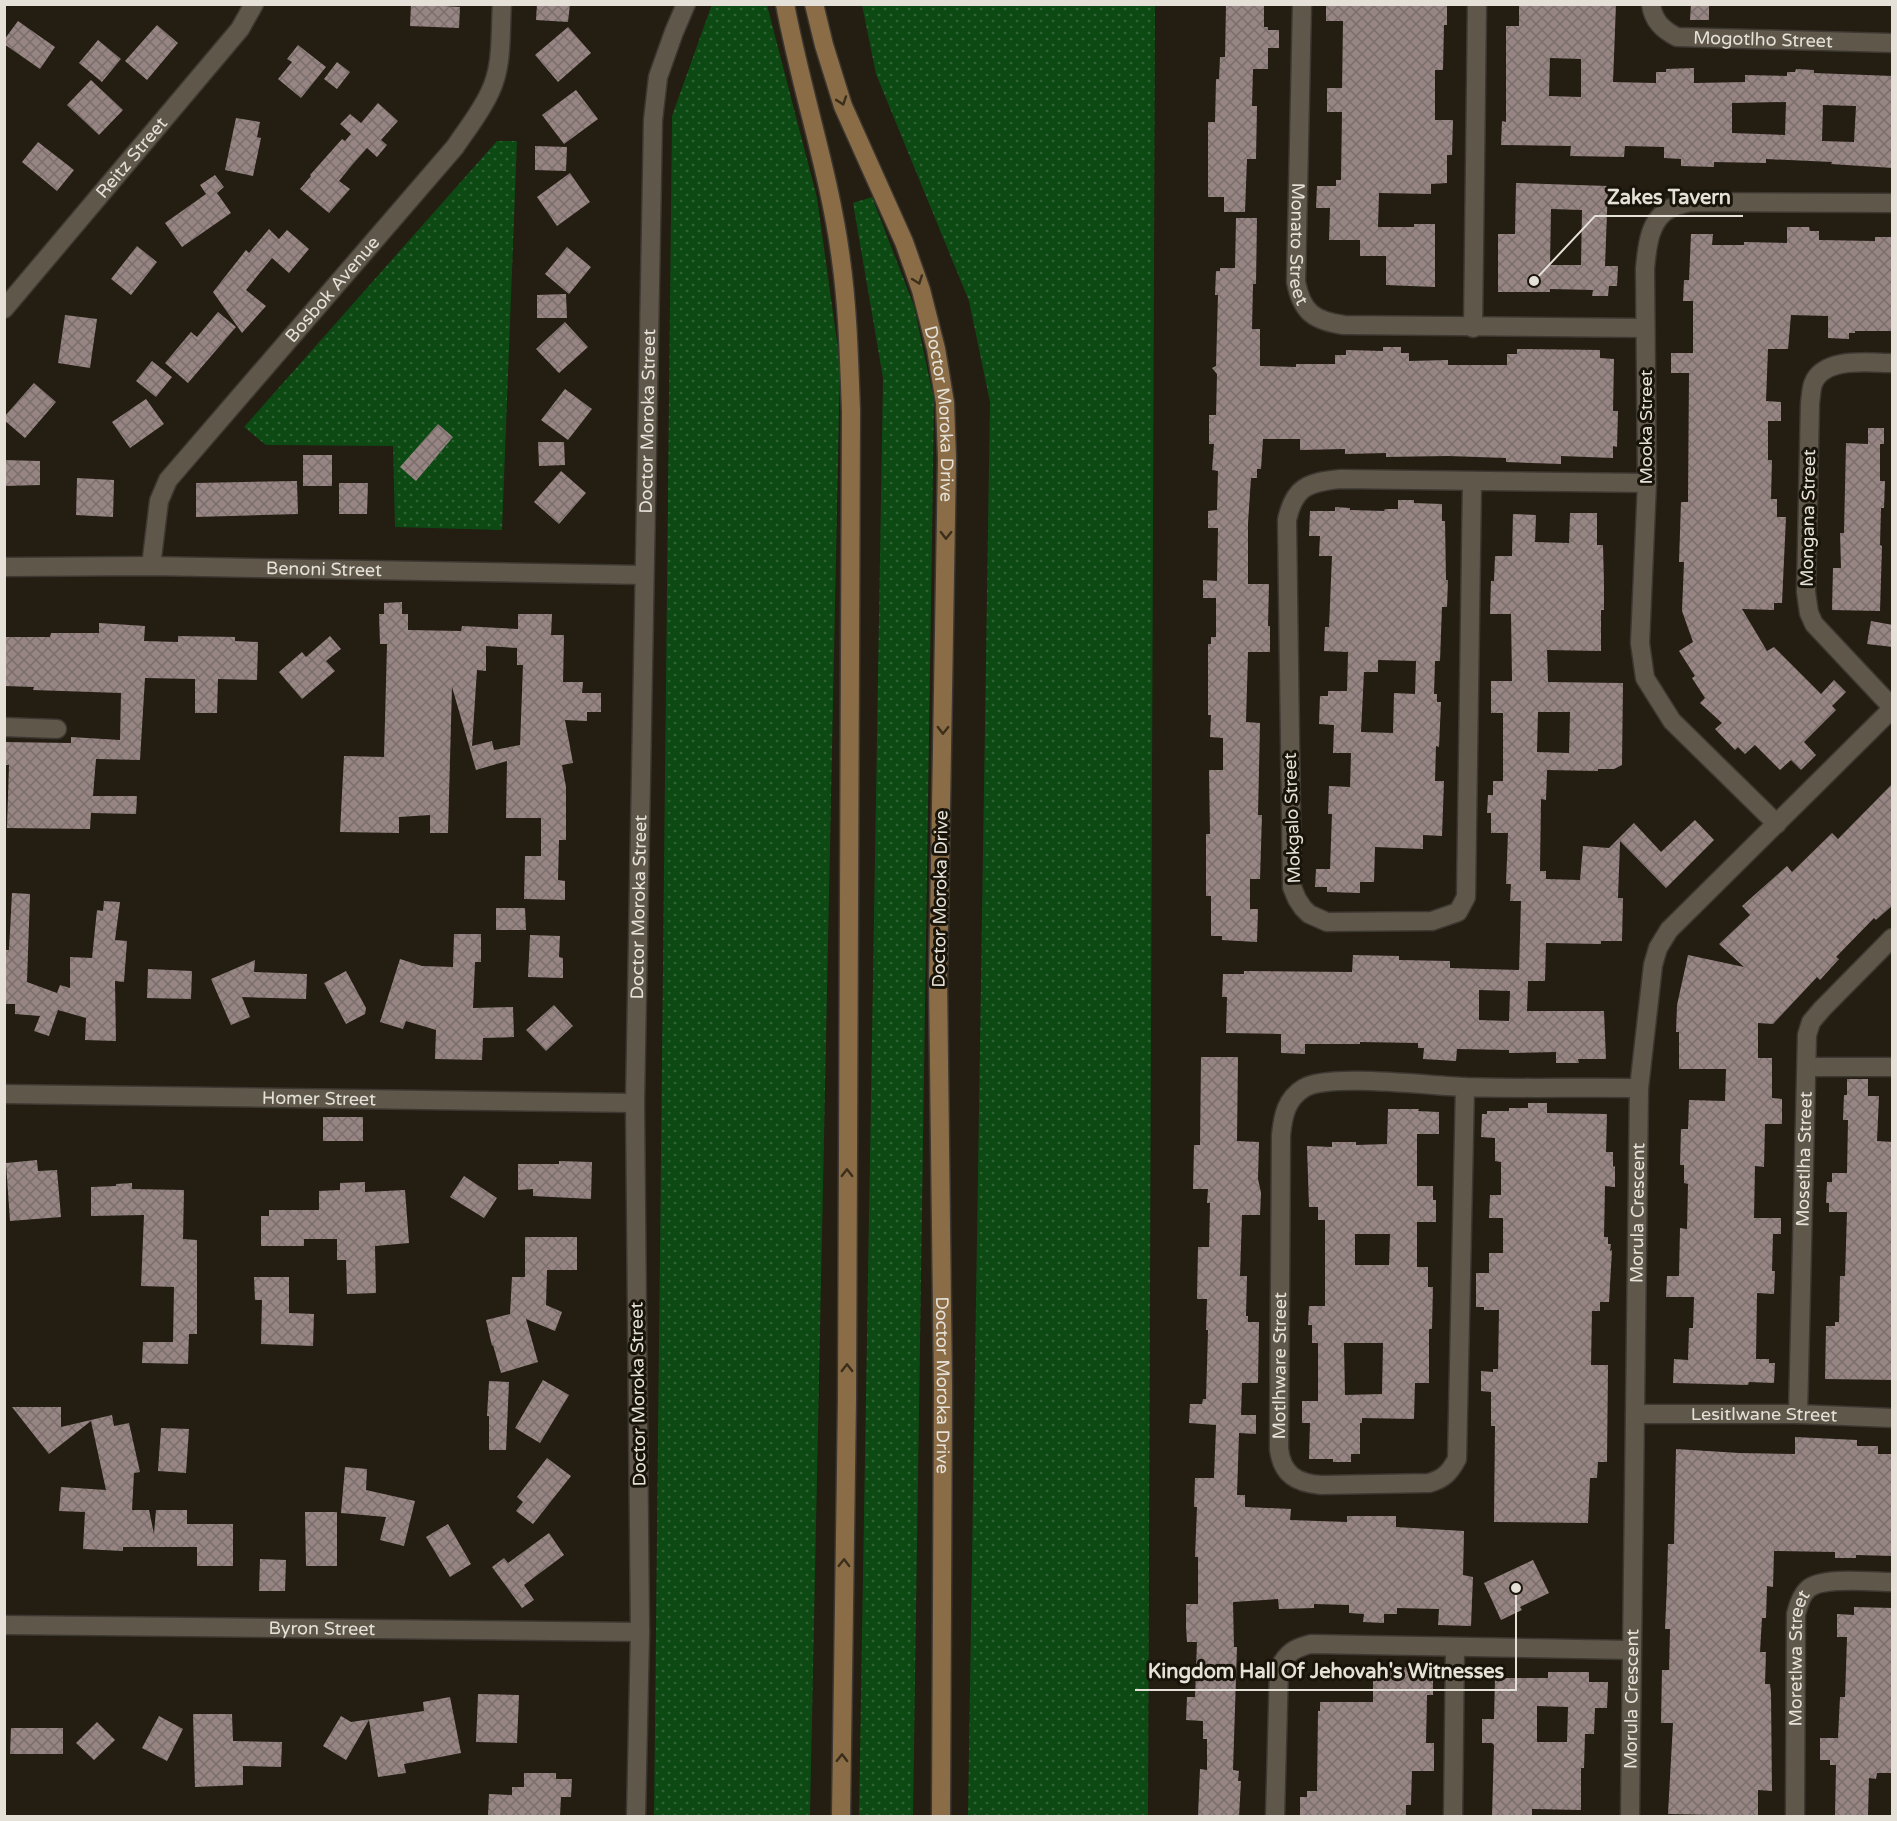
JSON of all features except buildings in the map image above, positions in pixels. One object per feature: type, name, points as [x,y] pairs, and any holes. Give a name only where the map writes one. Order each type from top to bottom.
[{"type":"street","name":"Reitz Street","points":[[4,309],[240,29],[254,4]]},
{"type":"street","name":"Bosbok Avenue","points":[[151,566],[159,501],[168,480],[455,147],[477,114],[491,91],[498,64],[502,4]]},
{"type":"street","name":"Doctor Moroka Street","points":[[636,1816],[640,1632],[635,1103],[653,120],[658,77],[686,4]]},
{"type":"street","points":[[785,4],[830,199],[841,259],[848,336],[850,400],[847,1399],[841,1816]]},
{"type":"street","name":"Doctor Moroka Drive","points":[[814,4],[843,106],[904,242],[921,290],[936,349],[945,403],[947,459],[938,980],[943,1377],[941,1816]]},
{"type":"street","name":"Monato Street","points":[[1302,4],[1296,282],[1298,296],[1314,317],[1326,323],[1344,325],[1645,328]]},
{"type":"street","points":[[1473,328],[1477,4]]},
{"type":"street","name":"Mogotlho Street","points":[[1652,4],[1656,20],[1664,31],[1677,37],[1893,43]]},
{"type":"street","name":"Mooka Street","points":[[1777,824],[1672,721],[1645,678],[1640,643],[1647,483],[1645,268],[1647,243],[1654,225],[1670,208],[1690,202],[1893,203]]},
{"type":"street","name":"Mongana Street","points":[[1893,363],[1846,362],[1820,374],[1814,382],[1810,403],[1806,592],[1809,613],[1814,624],[1893,708]]},
{"type":"street","name":"Mokgalo Street","points":[[1472,482],[1466,897],[1458,912],[1432,921],[1327,922],[1303,908],[1293,887],[1287,520],[1291,503],[1300,489],[1320,481],[1341,479],[1647,483]]},
{"type":"street","name":"Benoni Street","points":[[4,567],[151,566],[644,575]]},
{"type":"street","name":"Morula Crescent","points":[[1630,1816],[1630,1650],[1639,1088],[1649,989],[1658,948],[1669,930],[1893,708]]},
{"type":"street","points":[[4,727],[57,729]]},
{"type":"street","name":"Mosetlha Street","points":[[1798,1414],[1807,1035],[1811,1022],[1893,938]]},
{"type":"street","points":[[1807,1067],[1893,1067]]},
{"type":"street","name":"Motlhware Street","points":[[1465,1087],[1457,1459],[1452,1470],[1440,1480],[1429,1483],[1305,1484],[1295,1479],[1287,1471],[1281,1460],[1279,1449],[1281,1135],[1283,1115],[1289,1101],[1304,1088],[1321,1082],[1343,1080],[1465,1087],[1639,1088]]},
{"type":"street","name":"Homer Street","points":[[4,1094],[635,1103]]},
{"type":"street","name":"Lesitlwane Street","points":[[1635,1414],[1798,1414],[1893,1418]]},
{"type":"street","name":"Moretlwa Street","points":[[1795,1816],[1796,1614],[1800,1601],[1808,1589],[1819,1582],[1893,1582]]},
{"type":"street","name":"Byron Street","points":[[4,1625],[640,1632]]},
{"type":"street","points":[[1275,1816],[1279,1668],[1286,1655],[1297,1647],[1311,1644],[1630,1650]]},
{"type":"street","points":[[1453,1816],[1455,1647]]},
{"type":"green space","points":[[712,4],[767,5],[817,198],[840,363],[810,1816],[654,1816],[672,116]]},
{"type":"green space","points":[[862,5],[1155,5],[1148,1816],[968,1816],[990,402],[969,301],[876,74]]},
{"type":"green space","points":[[497,141],[517,141],[502,530],[395,527],[393,446],[266,445],[244,427]]},
{"type":"green space","points":[[872,197],[914,306],[934,400],[913,1816],[859,1816],[883,378],[853,203]]},
{"type":"place","name":"Zakes Tavern","points":[[1534,281]]},
{"type":"place","name":"Kingdom Hall Of Jehovah's Witnesses","points":[[1516,1588]]}]
